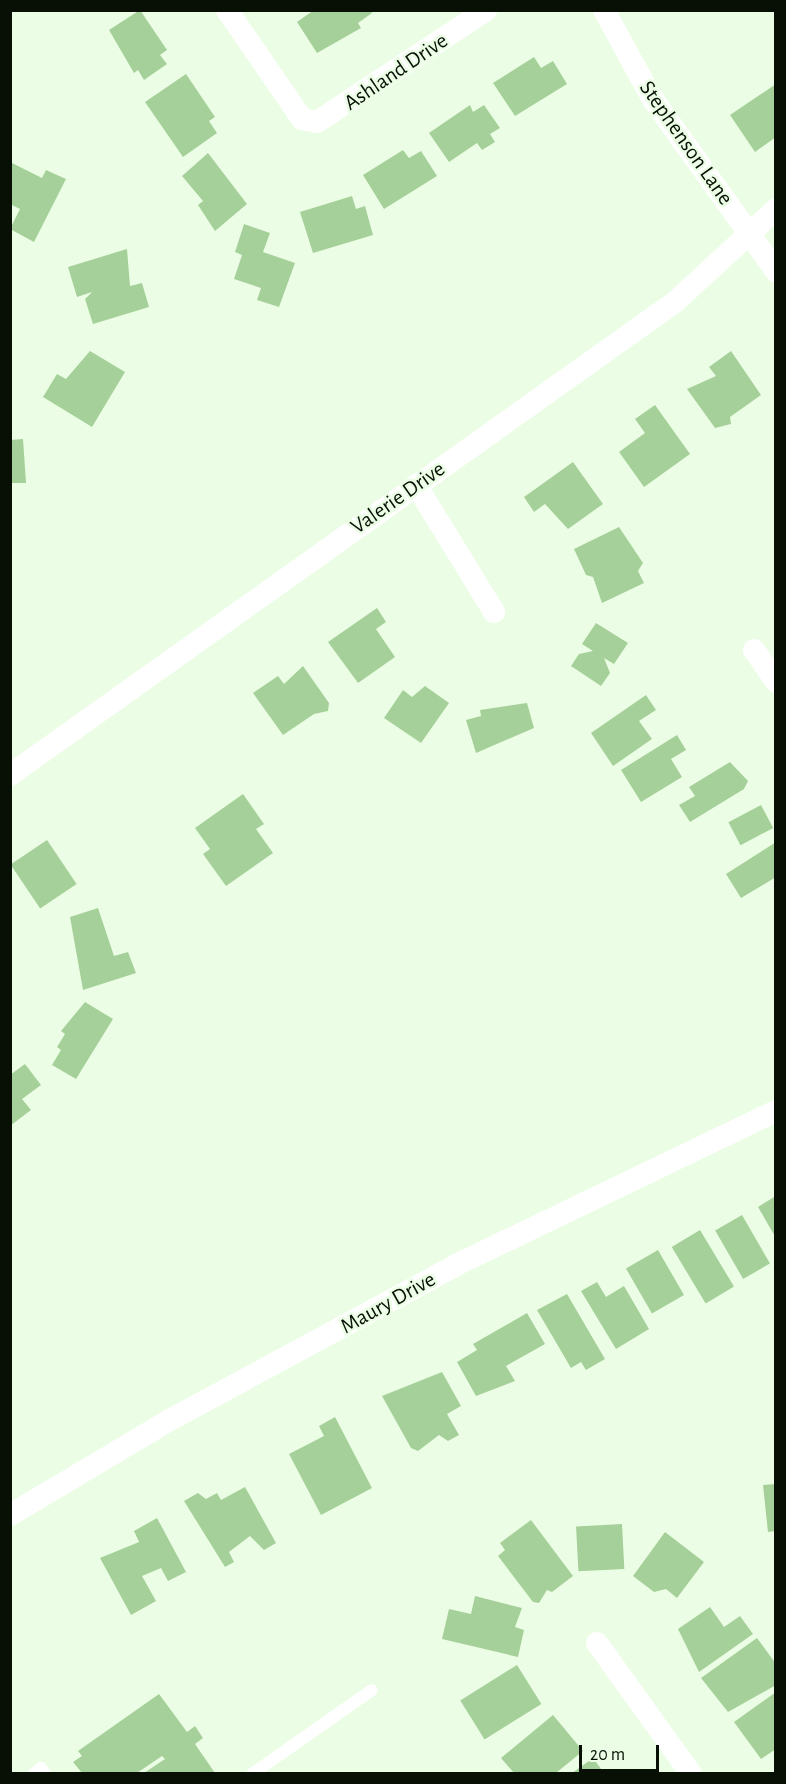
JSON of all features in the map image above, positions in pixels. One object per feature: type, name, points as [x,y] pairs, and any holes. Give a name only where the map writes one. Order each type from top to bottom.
[{"type":"street","name":"Ashland Drive","points":[[227,10],[302,119],[317,122],[341,109],[486,10]]},
{"type":"street","name":"Stephenson Lane","points":[[604,10],[652,98],[776,271]]},
{"type":"street","name":"Valerie Drive","points":[[10,775],[675,302],[776,209]]},
{"type":"street","points":[[416,485],[494,612]]},
{"type":"street","points":[[754,650],[776,682]]},
{"type":"street","name":"Maury Drive","points":[[10,1515],[168,1421],[456,1265],[776,1111]]},
{"type":"street","points":[[597,1643],[691,1773]]},
{"type":"lane","points":[[252,1773],[372,1690]]},
{"type":"lane","points":[[34,1773],[41,1768],[45,1773]]},
{"type":"building","points":[[140,10],[167,50],[160,55],[167,64],[144,80],[138,70],[134,73],[109,30]]},
{"type":"building","points":[[314,10],[371,10],[372,13],[358,23],[361,28],[317,53],[297,22]]},
{"type":"building","points":[[534,57],[541,68],[553,61],[567,84],[515,116],[493,83]]},
{"type":"building","points":[[186,74],[215,117],[209,121],[217,133],[183,157],[145,102]]},
{"type":"building","points":[[776,84],[776,137],[755,152],[730,115]]},
{"type":"building","points":[[470,105],[473,112],[484,105],[500,128],[490,134],[495,142],[482,150],[477,143],[449,162],[429,133]]},
{"type":"building","points":[[403,150],[409,158],[421,151],[437,176],[384,209],[363,175]]},
{"type":"building","points":[[208,153],[247,204],[215,231],[198,205],[203,201],[182,176]]},
{"type":"building","points":[[10,162],[42,178],[46,170],[66,179],[34,242],[10,229],[20,209],[10,204]]},
{"type":"building","points":[[352,196],[356,209],[365,206],[373,235],[313,253],[300,212]]},
{"type":"building","points":[[244,224],[270,233],[263,252],[295,263],[279,307],[257,300],[261,288],[234,279],[242,255],[235,252]]},
{"type":"building","points":[[127,249],[130,286],[142,283],[149,307],[93,324],[85,299],[92,292],[77,297],[68,267]]},
{"type":"building","points":[[90,351],[125,372],[92,427],[43,397],[57,374],[66,379]]},
{"type":"building","points":[[731,351],[761,395],[730,417],[731,424],[715,428],[687,389],[716,376],[709,367]]},
{"type":"building","points":[[655,405],[690,454],[644,487],[619,452],[645,433],[635,419]]},
{"type":"building","points":[[23,439],[26,483],[10,483],[10,440]]},
{"type":"building","points":[[573,462],[603,504],[568,529],[545,504],[534,512],[524,497]]},
{"type":"building","points":[[619,527],[643,563],[638,571],[644,583],[602,603],[593,577],[586,575],[574,549]]},
{"type":"building","points":[[377,608],[386,622],[376,629],[395,657],[358,683],[328,642]]},
{"type":"building","points":[[596,623],[628,643],[614,664],[604,658],[610,673],[601,686],[571,666],[579,654],[593,651],[582,644]]},
{"type":"building","points":[[303,666],[329,703],[328,711],[314,714],[283,735],[253,693],[278,676],[284,684]]},
{"type":"building","points":[[425,686],[449,703],[421,743],[384,718],[403,690],[412,697]]},
{"type":"building","points":[[646,695],[656,710],[639,721],[652,739],[613,766],[591,733]]},
{"type":"building","points":[[527,703],[534,728],[476,753],[466,720],[481,716],[480,710]]},
{"type":"building","points":[[677,735],[686,750],[671,759],[682,777],[641,802],[621,770]]},
{"type":"building","points":[[730,762],[748,781],[744,789],[690,822],[679,805],[695,796],[689,787]]},
{"type":"building","points":[[243,794],[264,824],[256,829],[273,853],[226,886],[203,854],[210,849],[195,828]]},
{"type":"building","points":[[761,805],[773,828],[741,845],[728,822]]},
{"type":"building","points":[[47,840],[77,884],[40,909],[11,865]]},
{"type":"building","points":[[776,842],[776,877],[741,898],[726,874]]},
{"type":"building","points":[[98,908],[114,956],[128,952],[136,973],[83,990],[70,917]]},
{"type":"building","points":[[85,1002],[113,1019],[76,1079],[52,1065],[61,1050],[57,1047],[65,1034],[61,1031]]},
{"type":"building","points":[[25,1064],[41,1085],[22,1099],[31,1110],[10,1126],[10,1075]]},
{"type":"building","points":[[774,1197],[776,1200],[776,1238],[758,1207]]},
{"type":"building","points":[[742,1215],[770,1263],[743,1279],[715,1230]]},
{"type":"building","points":[[700,1230],[734,1287],[706,1304],[672,1247]]},
{"type":"building","points":[[658,1250],[684,1295],[652,1314],[626,1268]]},
{"type":"building","points":[[597,1282],[606,1297],[624,1286],[649,1329],[616,1349],[581,1291]]},
{"type":"building","points":[[567,1294],[605,1359],[586,1370],[581,1362],[571,1368],[537,1310]]},
{"type":"building","points":[[527,1313],[545,1344],[506,1366],[515,1381],[476,1396],[457,1362],[477,1350],[473,1344]]},
{"type":"building","points":[[442,1372],[461,1406],[447,1414],[459,1435],[448,1441],[439,1435],[418,1451],[411,1448],[382,1396]]},
{"type":"building","points":[[335,1417],[372,1488],[321,1515],[289,1454],[324,1436],[319,1426]]},
{"type":"building","points":[[776,1484],[776,1531],[768,1532],[763,1485]]},
{"type":"building","points":[[245,1487],[276,1543],[264,1550],[250,1536],[229,1552],[234,1562],[225,1567],[184,1501],[198,1493],[206,1499],[217,1493],[221,1500]]},
{"type":"building","points":[[157,1518],[186,1572],[168,1581],[161,1568],[142,1576],[156,1601],[131,1615],[100,1558],[139,1542],[134,1531]]},
{"type":"building","points":[[531,1520],[573,1576],[552,1592],[547,1590],[539,1603],[533,1602],[498,1556],[505,1550],[500,1543]]},
{"type":"building","points":[[622,1524],[624,1569],[578,1571],[576,1526]]},
{"type":"building","points":[[665,1532],[704,1562],[677,1598],[666,1589],[654,1592],[633,1576]]},
{"type":"building","points":[[475,1596],[522,1608],[515,1627],[524,1630],[518,1657],[442,1639],[449,1609],[471,1614]]},
{"type":"building","points":[[710,1607],[724,1627],[740,1616],[753,1634],[699,1672],[678,1629]]},
{"type":"building","points":[[757,1638],[776,1664],[776,1685],[728,1712],[701,1678]]},
{"type":"building","points":[[517,1665],[541,1704],[485,1740],[460,1701]]},
{"type":"building","points":[[776,1692],[776,1749],[761,1759],[734,1722]]},
{"type":"building","points":[[159,1694],[187,1732],[195,1726],[203,1738],[195,1744],[215,1773],[144,1773],[165,1759],[162,1756],[137,1773],[82,1773],[73,1762],[82,1756],[78,1751]]},
{"type":"building","points":[[553,1715],[583,1751],[556,1773],[514,1773],[501,1758]]},
{"type":"building","points":[[593,1758],[604,1773],[572,1773]]}]
